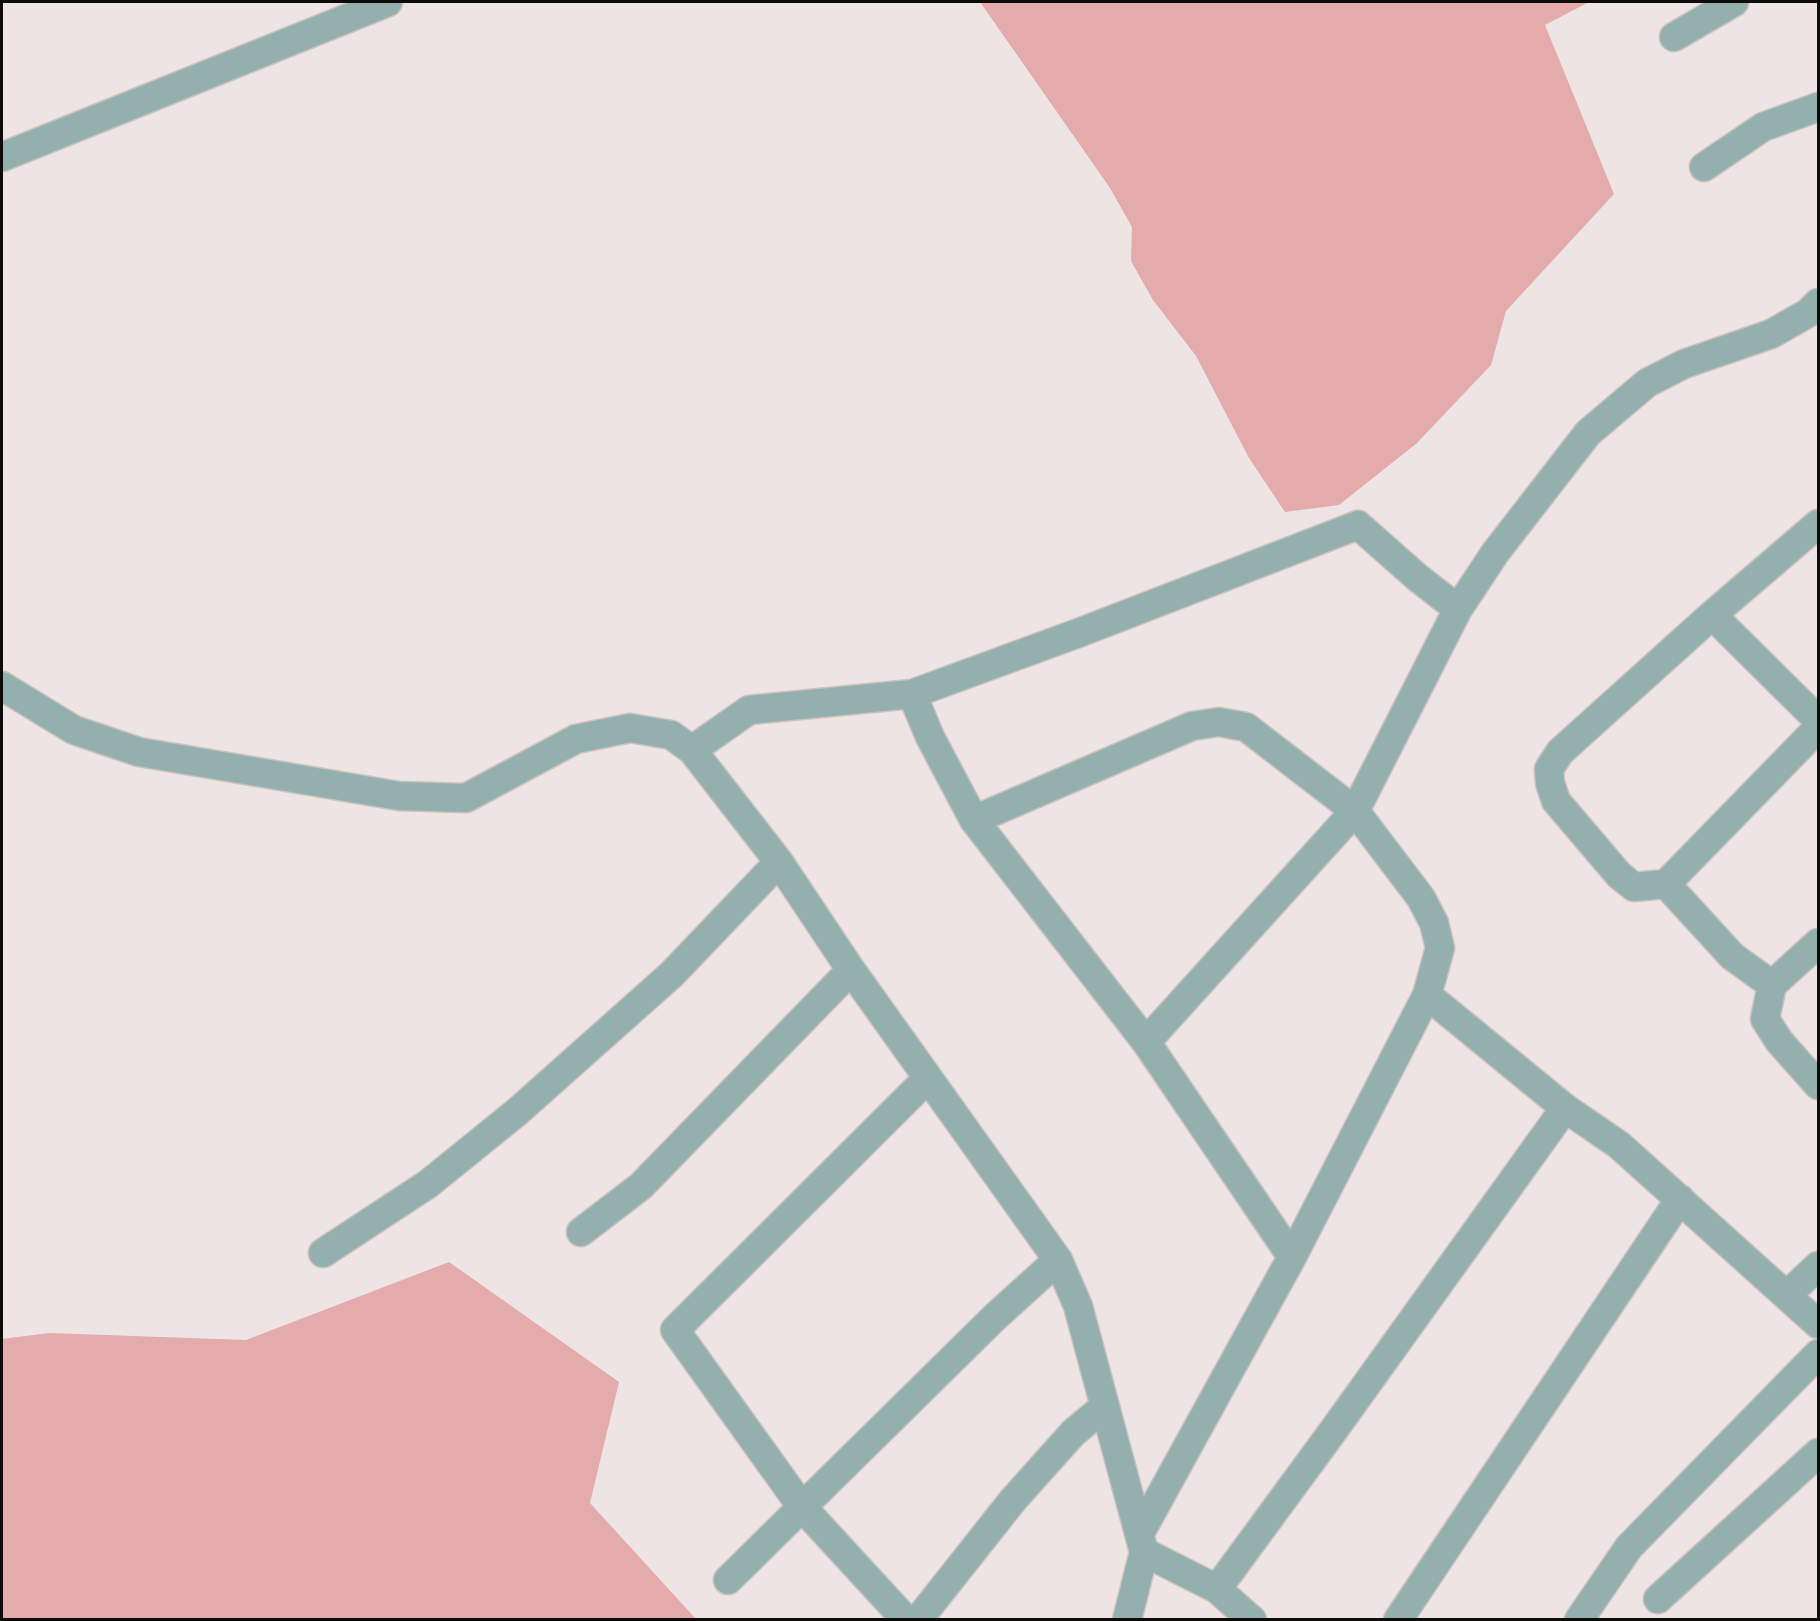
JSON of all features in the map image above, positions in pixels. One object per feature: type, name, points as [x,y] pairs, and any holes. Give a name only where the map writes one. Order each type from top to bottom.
[{"type":"street","points":[[2,157],[388,2]]},
{"type":"street","points":[[1674,37],[1734,2]]},
{"type":"street","points":[[1704,167],[1763,127],[1818,107]]},
{"type":"street","points":[[1146,1042],[1355,811],[1458,609],[1495,553],[1588,432],[1647,383],[1684,364],[1771,334],[1815,314]]},
{"type":"street","points":[[1818,524],[1712,615],[1560,752],[1549,769],[1550,783],[1556,801],[1619,875],[1634,887],[1666,884],[1818,728]]},
{"type":"street","points":[[692,750],[749,710],[912,694],[1081,632],[1358,525],[1418,578],[1458,609]]},
{"type":"street","points":[[1712,615],[1818,720]]},
{"type":"street","points":[[2,686],[74,730],[139,752],[399,796],[466,798],[576,739],[630,728],[671,735],[692,750],[779,862],[850,970],[1058,1260],[1078,1306],[1142,1542],[1217,1589],[1252,1620]]},
{"type":"street","points":[[912,694],[930,737],[974,820],[1146,1042],[1292,1257]]},
{"type":"street","points":[[974,820],[1192,726],[1220,722],[1246,727],[1355,811],[1420,898],[1434,923],[1440,948],[1427,995],[1142,1542],[1127,1620]]},
{"type":"street","points":[[323,1253],[428,1184],[517,1112],[672,974],[779,862]]},
{"type":"street","points":[[1666,884],[1732,956],[1772,985]]},
{"type":"street","points":[[1818,943],[1772,985],[1765,1019],[1779,1041],[1818,1085]]},
{"type":"street","points":[[581,1232],[641,1186],[850,970]]},
{"type":"street","points":[[1427,995],[1565,1108],[1619,1144],[1818,1324]]},
{"type":"street","points":[[906,1620],[802,1507],[675,1330],[928,1078]]},
{"type":"street","points":[[1217,1589],[1565,1108]]},
{"type":"street","points":[[1398,1620],[1680,1199]]},
{"type":"street","points":[[728,1580],[996,1317],[1058,1260]]},
{"type":"street","points":[[1787,1295],[1818,1266]]},
{"type":"street","points":[[1579,1620],[1629,1547],[1818,1354]]},
{"type":"street","points":[[918,1620],[1013,1500],[1073,1433],[1104,1407]]},
{"type":"street","points":[[1658,1599],[1818,1453]]},
{"type":"shaded area","points":[[980,2],[1589,2],[1545,25],[1614,194],[1506,311],[1491,365],[1417,443],[1339,505],[1285,512],[1249,458],[1196,356],[1153,300],[1131,261],[1132,227],[1110,188]]},
{"type":"shaded area","points":[[449,1262],[619,1382],[590,1503],[696,1619],[2,1619],[2,1339],[49,1333],[246,1340]]}]
